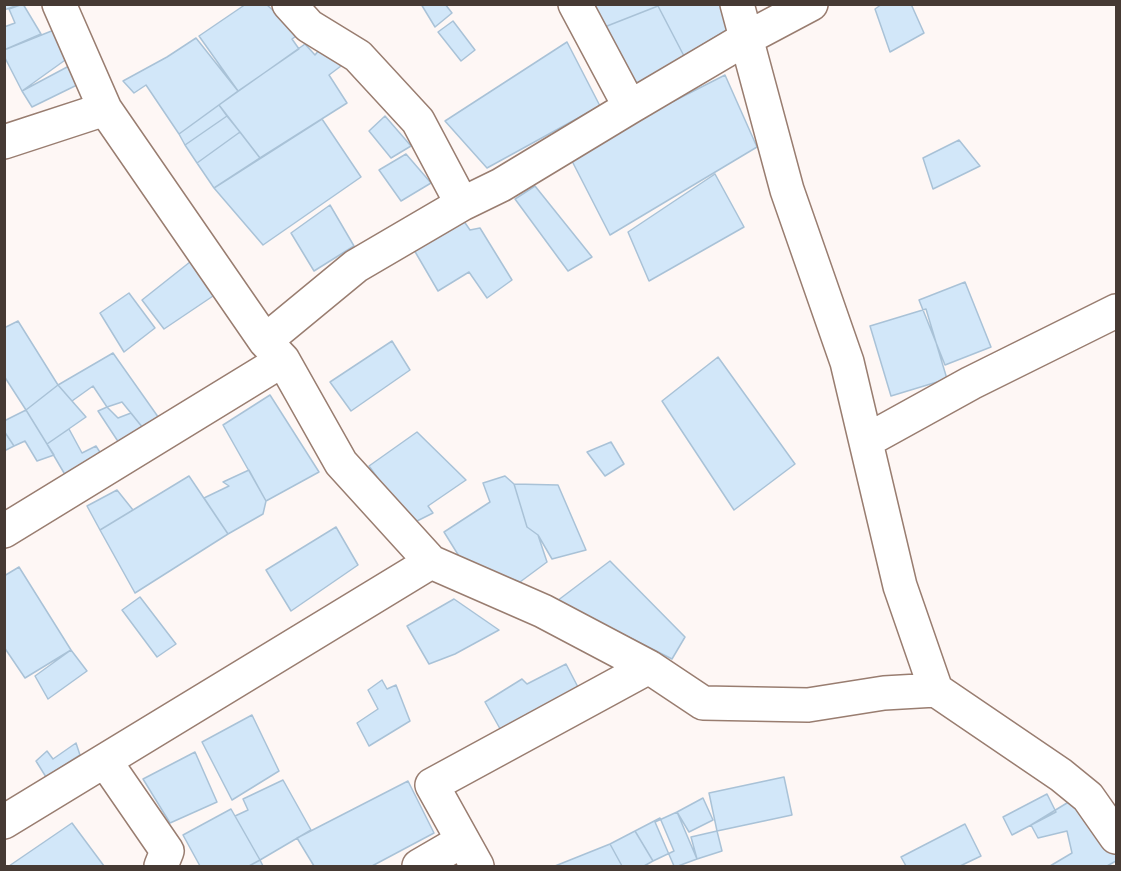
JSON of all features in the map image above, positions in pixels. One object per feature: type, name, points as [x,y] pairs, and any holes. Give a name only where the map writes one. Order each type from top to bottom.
[{"type":"street","points":[[59,4],[105,109],[274,351],[341,463],[431,562],[543,611],[649,667],[703,703],[808,705],[884,693],[936,690]]},
{"type":"street","points":[[289,4],[309,26],[358,56],[418,121],[462,204]]},
{"type":"street","points":[[575,4],[630,107]]},
{"type":"street","points":[[737,4],[787,190],[847,362],[900,586],[936,690],[1061,775],[1088,797],[1116,837]]},
{"type":"street","points":[[4,531],[274,351],[356,266],[462,204],[501,185],[747,38],[811,4]]},
{"type":"street","points":[[4,142],[105,109]]},
{"type":"street","points":[[866,441],[971,383],[1116,311]]},
{"type":"street","points":[[4,822],[431,562]]},
{"type":"street","points":[[419,867],[470,854],[432,785],[649,667]]},
{"type":"street","points":[[105,761],[167,851],[161,867]]},
{"type":"building","points":[[4,4],[21,4],[4,10]]},
{"type":"building","points":[[23,4],[41,34],[4,50],[4,27],[15,23],[9,9]]},
{"type":"building","points":[[246,4],[266,4],[299,34],[292,39],[299,49],[238,91],[199,36]]},
{"type":"building","points":[[421,4],[445,4],[452,13],[435,27]]},
{"type":"building","points":[[591,4],[657,4],[658,6],[602,28]]},
{"type":"building","points":[[657,4],[722,4],[733,26],[684,56]]},
{"type":"building","points":[[882,4],[911,4],[924,33],[890,52],[875,9]]},
{"type":"building","points":[[658,6],[684,56],[633,89],[602,28]]},
{"type":"building","points":[[453,21],[475,50],[461,61],[438,32]]},
{"type":"building","points":[[54,30],[68,58],[22,91],[4,56],[4,50]]},
{"type":"building","points":[[196,38],[238,91],[179,134],[146,85],[134,93],[123,81]]},
{"type":"building","points":[[567,42],[600,106],[487,168],[445,121]]},
{"type":"building","points":[[305,44],[315,55],[324,44],[341,66],[329,75],[347,103],[260,158],[219,105]]},
{"type":"building","points":[[69,66],[79,84],[32,107],[22,91]]},
{"type":"building","points":[[725,75],[757,147],[610,235],[572,161],[597,140]]},
{"type":"building","points":[[219,105],[227,116],[185,145],[179,134]]},
{"type":"building","points":[[227,116],[240,132],[197,163],[185,145]]},
{"type":"building","points":[[385,116],[411,146],[391,158],[369,131]]},
{"type":"building","points":[[322,119],[361,177],[263,245],[214,188]]},
{"type":"building","points":[[240,132],[260,158],[214,188],[197,163]]},
{"type":"building","points":[[959,140],[980,166],[933,189],[923,158]]},
{"type":"building","points":[[406,154],[431,183],[401,201],[379,170]]},
{"type":"building","points":[[715,174],[744,227],[649,281],[628,232]]},
{"type":"building","points":[[535,186],[592,257],[568,271],[515,199]]},
{"type":"building","points":[[330,205],[354,246],[314,271],[291,233]]},
{"type":"building","points":[[461,217],[470,230],[480,228],[512,280],[487,298],[469,272],[438,291],[410,243]]},
{"type":"building","points":[[195,258],[219,292],[164,329],[142,300]]},
{"type":"building","points":[[965,282],[991,347],[945,365],[919,300]]},
{"type":"building","points":[[129,293],[155,328],[124,352],[100,313]]},
{"type":"building","points":[[926,309],[947,379],[891,396],[870,326]]},
{"type":"building","points":[[18,321],[58,385],[26,410],[4,376],[4,328]]},
{"type":"building","points":[[392,341],[410,370],[351,411],[330,382]]},
{"type":"building","points":[[113,353],[161,421],[147,433],[122,402],[107,407],[93,386],[72,401],[58,385]]},
{"type":"building","points":[[718,357],[795,464],[734,510],[662,401]]},
{"type":"building","points":[[58,385],[86,417],[47,444],[26,410]]},
{"type":"building","points":[[270,395],[319,472],[266,501],[223,425]]},
{"type":"building","points":[[107,407],[118,418],[131,413],[147,433],[123,449],[98,411]]},
{"type":"building","points":[[26,410],[54,455],[37,461],[25,441],[14,446],[4,431],[4,421]]},
{"type":"building","points":[[69,429],[82,453],[96,446],[103,457],[67,478],[47,444]]},
{"type":"building","points":[[4,431],[14,446],[4,451]]},
{"type":"building","points":[[417,432],[466,480],[428,506],[433,513],[411,524],[369,466]]},
{"type":"building","points":[[611,442],[624,464],[605,476],[587,452]]},
{"type":"building","points":[[249,470],[266,501],[263,514],[228,534],[204,498],[229,486],[223,482]]},
{"type":"building","points":[[189,476],[228,534],[135,593],[100,530]]},
{"type":"building","points":[[505,476],[514,484],[527,527],[538,535],[547,562],[520,582],[462,561],[444,532],[490,502],[483,483]]},
{"type":"building","points":[[514,484],[558,485],[586,550],[552,559],[538,535],[527,527]]},
{"type":"building","points":[[117,490],[133,510],[100,530],[87,506]]},
{"type":"building","points":[[336,527],[358,565],[291,611],[266,570]]},
{"type":"building","points":[[610,561],[685,637],[672,659],[557,601]]},
{"type":"building","points":[[19,567],[71,650],[25,678],[4,647],[4,576]]},
{"type":"building","points":[[140,597],[176,644],[157,657],[122,610]]},
{"type":"building","points":[[454,599],[499,630],[455,654],[429,664],[407,626]]},
{"type":"building","points":[[71,650],[87,671],[48,699],[35,676]]},
{"type":"building","points":[[566,664],[580,691],[503,734],[485,702],[522,679],[527,684]]},
{"type":"building","points":[[382,680],[387,689],[396,685],[410,721],[369,746],[357,723],[378,709],[368,690]]},
{"type":"building","points":[[252,715],[279,771],[232,800],[202,742]]},
{"type":"building","points":[[76,743],[80,755],[46,777],[36,761],[47,751],[53,759]]},
{"type":"building","points":[[195,752],[217,802],[170,823],[143,779]]},
{"type":"building","points":[[784,777],[792,815],[717,831],[709,793]]},
{"type":"building","points":[[283,780],[311,830],[260,860],[235,816],[248,810],[243,799]]},
{"type":"building","points":[[408,781],[434,833],[372,866],[314,866],[297,838]]},
{"type":"building","points":[[1047,794],[1056,812],[1012,835],[1003,817]]},
{"type":"building","points":[[1080,795],[1116,854],[1116,861],[1107,866],[1050,866],[1072,853],[1067,831],[1038,838],[1031,825]]},
{"type":"building","points":[[703,798],[713,820],[689,832],[677,812]]},
{"type":"building","points":[[231,809],[260,860],[249,866],[200,866],[183,835]]},
{"type":"building","points":[[677,812],[697,859],[674,866],[655,822]]},
{"type":"building","points":[[660,818],[674,851],[653,861],[635,831]]},
{"type":"building","points":[[72,823],[104,866],[9,866]]},
{"type":"building","points":[[965,824],[981,856],[960,866],[906,866],[901,857]]},
{"type":"building","points":[[635,831],[653,861],[644,866],[622,866],[610,844]]},
{"type":"building","points":[[717,831],[722,851],[697,859],[691,837]]},
{"type":"building","points":[[610,844],[622,866],[555,866]]},
{"type":"building","points":[[260,860],[263,866],[249,866]]}]
